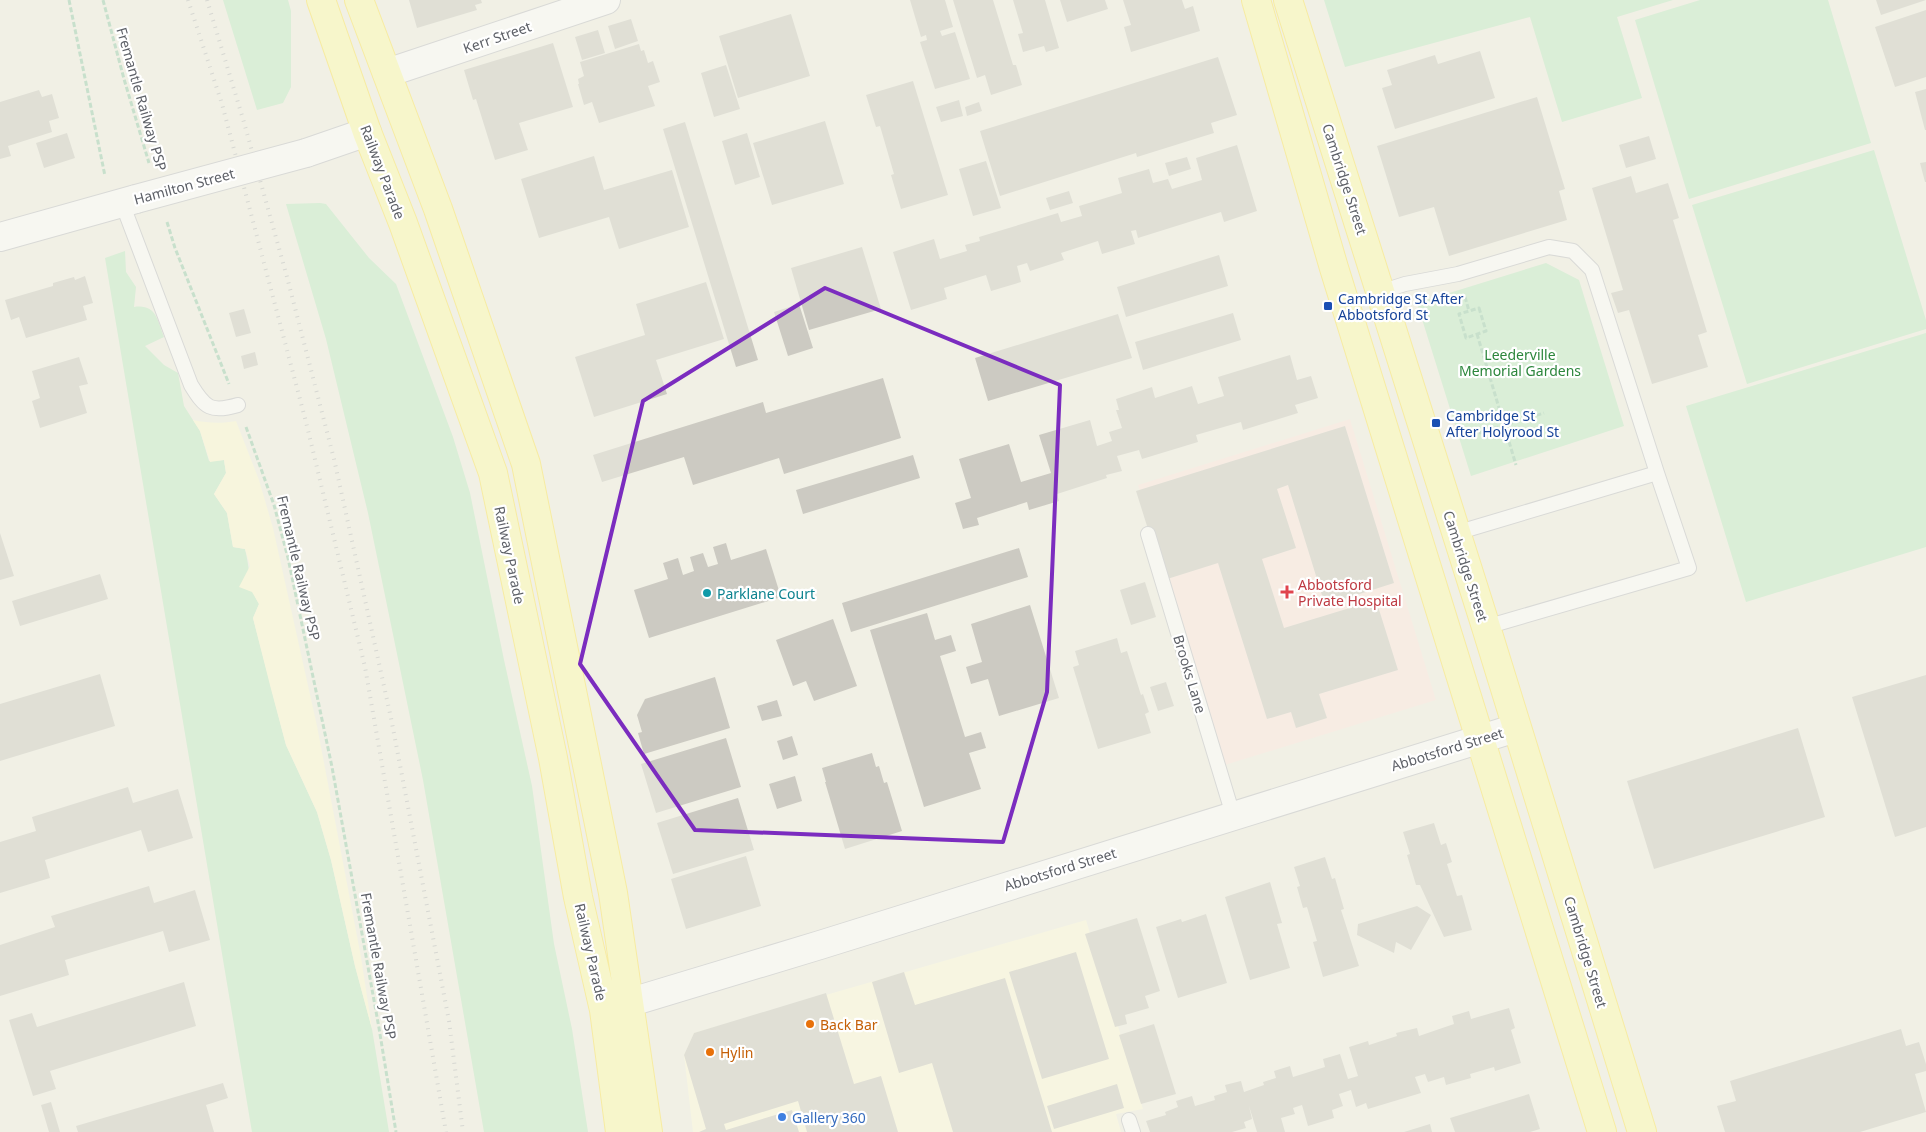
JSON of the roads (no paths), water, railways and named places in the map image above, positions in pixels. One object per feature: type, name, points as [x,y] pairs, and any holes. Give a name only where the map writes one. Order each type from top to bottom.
[{"type":"main road","name":"Railway Parade","points":[[321,0],[367,132],[403,223],[493,473],[554,758],[578,897],[616,1006],[648,1132]]},
{"type":"main road","name":"Railway Parade","points":[[359,0],[435,199],[526,464],[613,893],[620,1132]]},
{"type":"main road","points":[[1256,0],[1334,268],[1602,1132]]},
{"type":"main road","name":"Cambridge Street","points":[[1288,0],[1486,628],[1642,1132]]},
{"type":"street","name":"Kerr Street","points":[[388,73],[606,0]]},
{"type":"street","name":"Hamilton Street","points":[[0,237],[306,153],[367,132]]},
{"type":"street","name":"Abbotsford Street","points":[[616,1006],[1516,728]]},
{"type":"lane","points":[[123,203],[190,384],[200,398],[213,409],[220,410],[238,405]]},
{"type":"lane","points":[[1380,292],[1404,284],[1458,274],[1549,247],[1573,251],[1592,270],[1689,568],[1486,628]]},
{"type":"lane","points":[[1456,533],[1657,473]]},
{"type":"lane","name":"Brooks Lane","points":[[1148,534],[1233,815]]},
{"type":"railway","points":[[188,0],[222,104],[306,422],[365,667],[446,1132]]},
{"type":"railway","points":[[207,0],[243,119],[287,277],[334,459],[391,718],[449,1021],[463,1132]]},
{"type":"place","name":"Cambridge St After Abbotsford St","points":[[1328,306]]},
{"type":"place","name":"Cambridge St After Holyrood St","points":[[1436,423]]},
{"type":"place","name":"Abbotsford Private Hospital","points":[[1287,592]]},
{"type":"place","name":"Parklane Court","points":[[707,593]]},
{"type":"place","name":"Back Bar","points":[[810,1024]]},
{"type":"place","name":"Hylin","points":[[710,1052]]},
{"type":"place","name":"Gallery 360","points":[[782,1117]]},
{"type":"park label","name":"Leederville Memorial Gardens","points":[[1520,362]]}]
